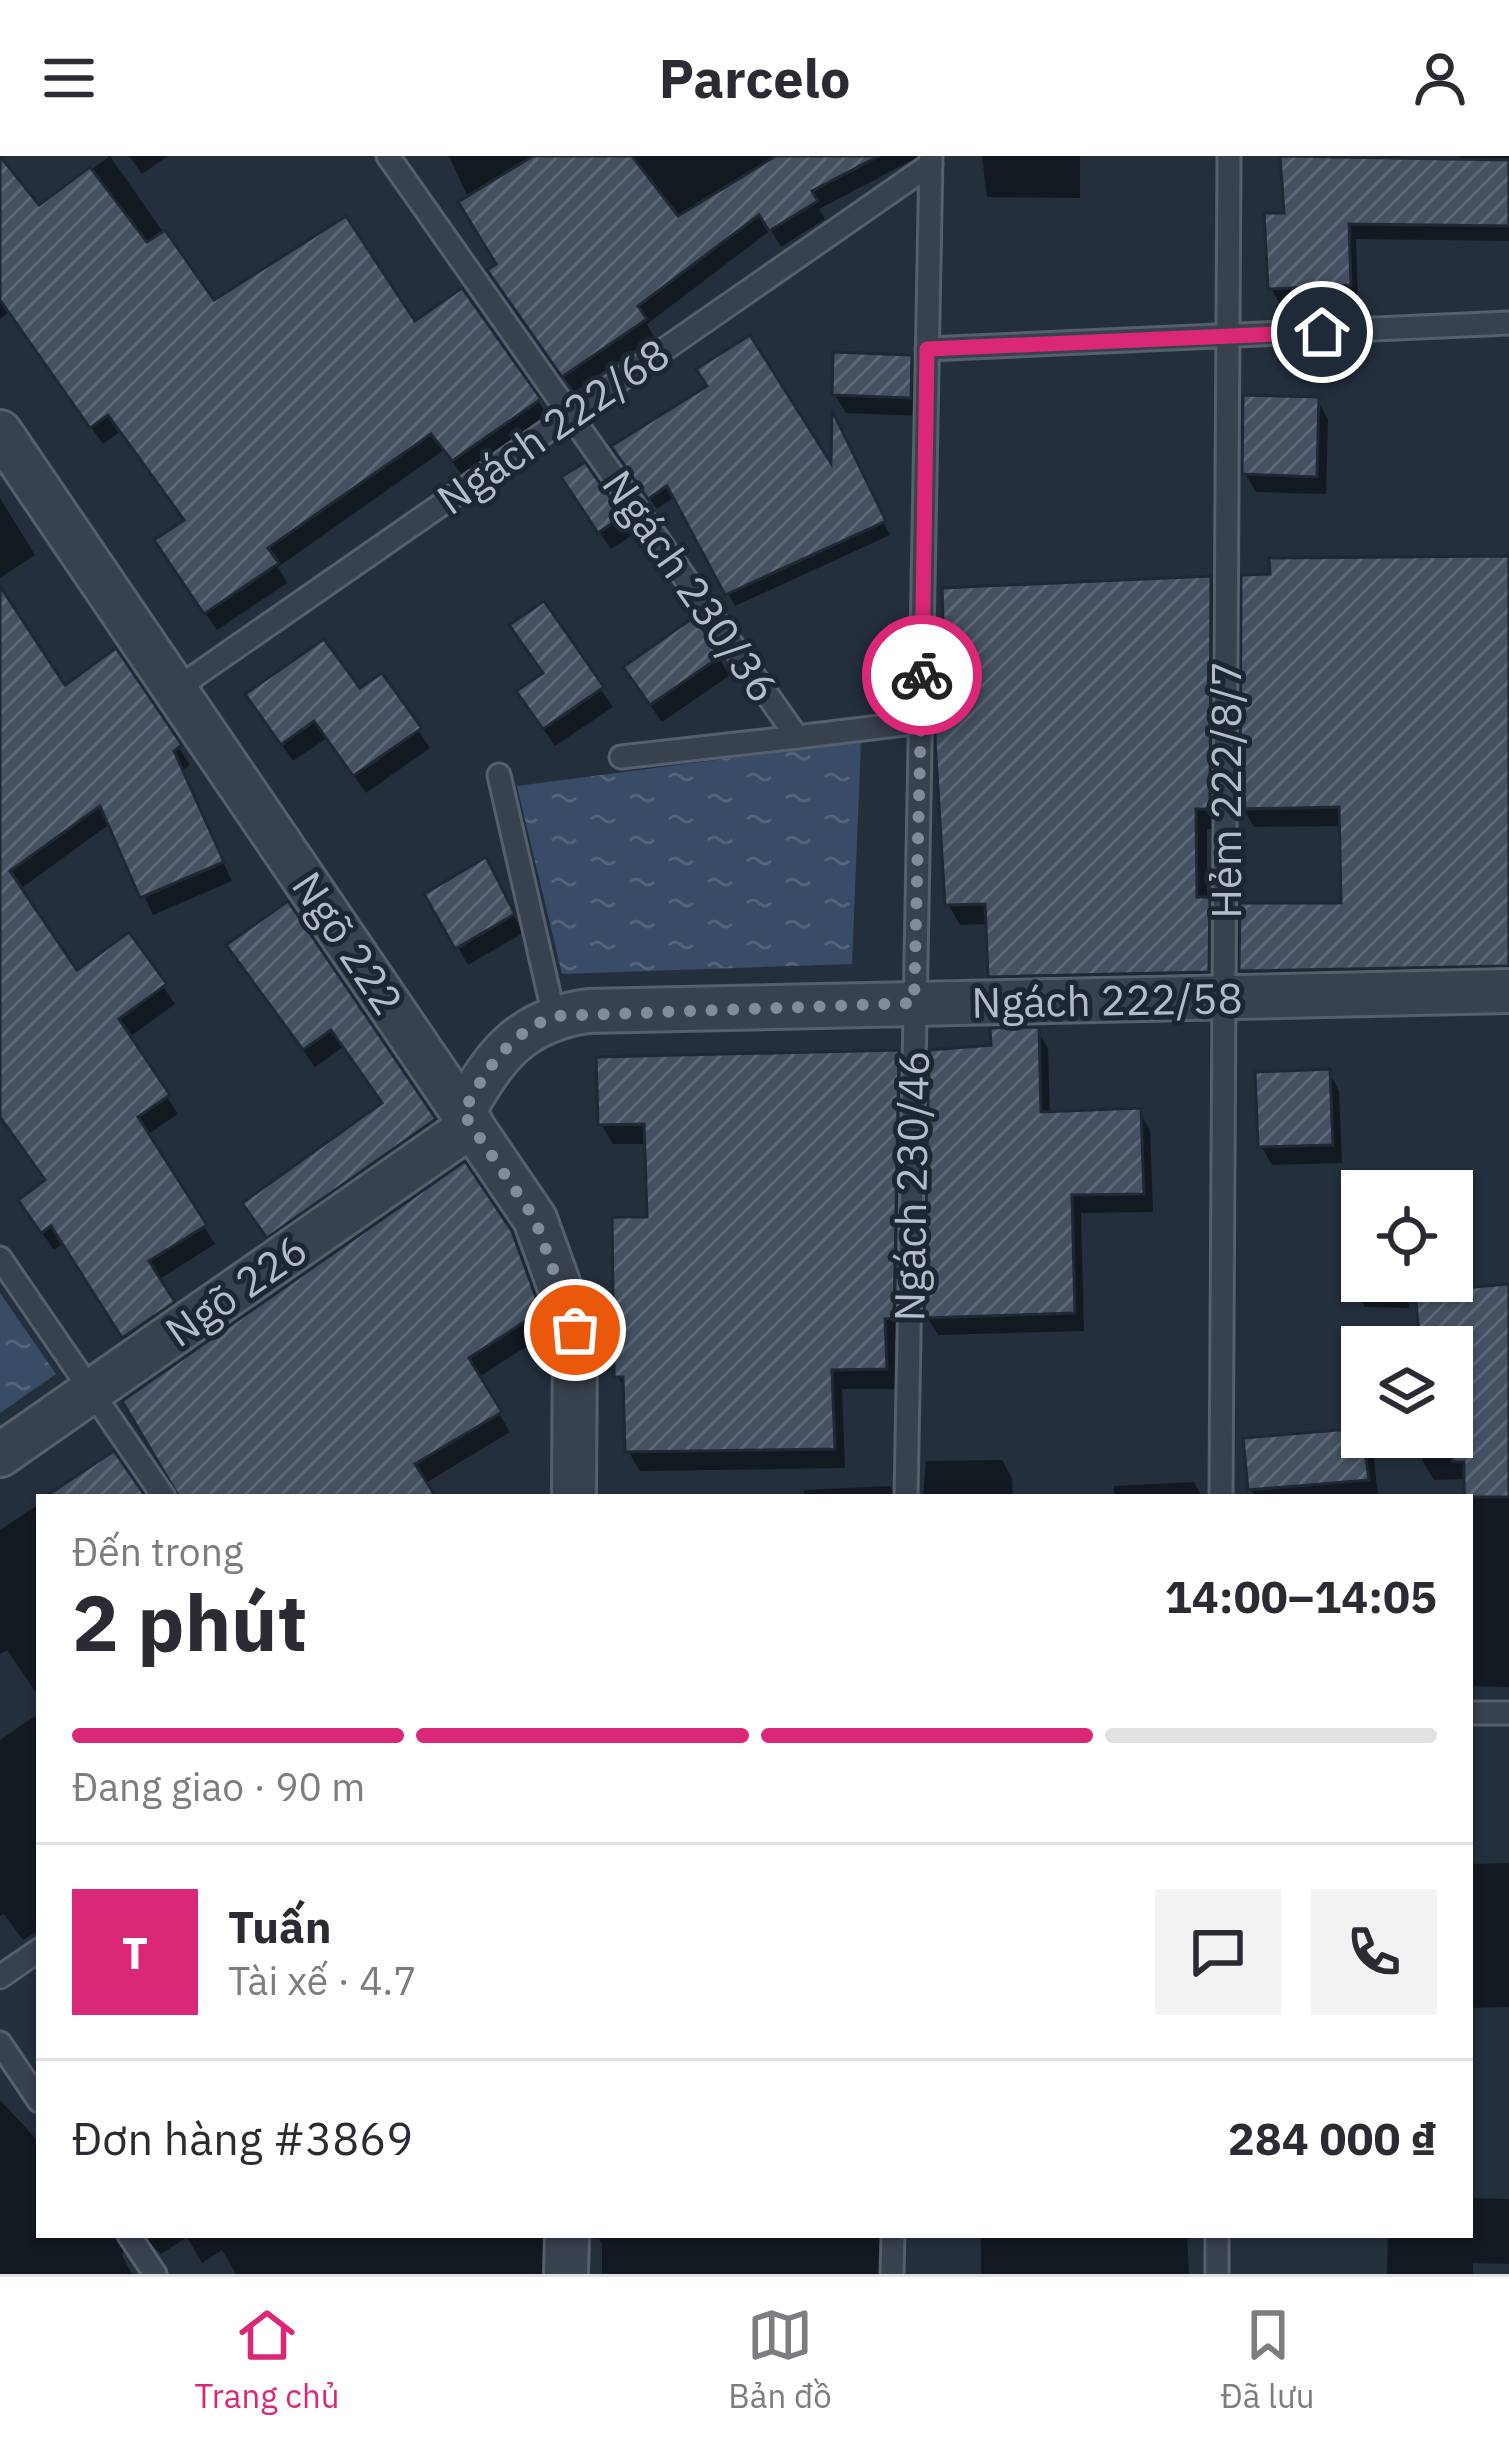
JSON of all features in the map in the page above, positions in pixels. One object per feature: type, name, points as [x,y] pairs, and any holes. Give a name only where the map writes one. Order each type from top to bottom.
[{"type":"street","name":"Ngõ 222","points":[[0,432],[535,1219],[575,1330],[574,1494]]},
{"type":"street","name":"Ngách 222/58","points":[[554,1016],[1509,991]]},
{"type":"street","points":[[467,1119],[504,1048],[527,1027],[554,1016]]},
{"type":"street","name":"Ngõ 226","points":[[0,1455],[467,1119]]},
{"type":"street","points":[[566,2274],[567,2238]]},
{"type":"lane","name":"Ngách 230/36","points":[[388,156],[797,737],[921,722]]},
{"type":"lane","name":"Hẻm 222/8/7","points":[[1221,1494],[1229,156]]},
{"type":"lane","name":"Ngách 222/68","points":[[176,689],[931,160]]},
{"type":"lane","name":"Ngách 230/46","points":[[906,1494],[931,160]]},
{"type":"lane","points":[[927,349],[1509,323]]},
{"type":"lane","points":[[621,757],[797,737]]},
{"type":"lane","points":[[499,775],[554,1016]]},
{"type":"lane","points":[[0,1258],[162,1494]]},
{"type":"lane","points":[[1473,1714],[1509,1712]]},
{"type":"lane","points":[[0,1977],[36,1952]]},
{"type":"lane","points":[[0,2043],[36,2097]]},
{"type":"lane","points":[[131,2238],[155,2274]]},
{"type":"lane","points":[[892,2238],[892,2274]]},
{"type":"lane","points":[[1217,2238],[1217,2274]]},
{"type":"water","points":[[861,741],[852,964],[562,974],[517,786]]},
{"type":"water","points":[[0,1293],[56,1374],[0,1413]]},
{"type":"building","points":[[0,156],[39,205],[90,167],[147,242],[165,230],[214,300],[346,216],[415,321],[462,288],[541,399],[452,461],[431,434],[268,548],[279,563],[204,614],[154,540],[184,520],[108,415],[90,428],[0,300]]},
{"type":"building","points":[[533,156],[632,156],[678,216],[776,156],[879,156],[812,191],[818,201],[769,231],[759,215],[638,306],[647,319],[562,377],[487,270],[496,264],[458,202]]},
{"type":"building","points":[[1280,156],[1509,160],[1509,226],[1349,224],[1351,285],[1268,289],[1264,213],[1284,213]]},
{"type":"building","points":[[750,335],[831,463],[832,410],[886,521],[725,595],[667,486],[648,499],[611,446],[707,386],[696,369]]},
{"type":"building","points":[[833,352],[912,355],[911,398],[832,395]]},
{"type":"building","points":[[1243,395],[1319,397],[1317,477],[1242,474]]},
{"type":"building","points":[[585,462],[623,516],[598,533],[561,477]]},
{"type":"building","points":[[1509,556],[1509,966],[1239,971],[1240,903],[1341,903],[1339,807],[1240,809],[1241,575],[1270,574],[1269,558]]},
{"type":"building","points":[[1211,576],[1210,809],[1196,809],[1197,897],[1210,897],[1209,972],[988,977],[985,904],[945,905],[935,739],[936,690],[945,690],[942,588]]},
{"type":"building","points":[[0,586],[65,685],[116,648],[182,745],[174,751],[224,862],[140,898],[100,806],[10,871],[77,970],[129,932],[167,984],[119,1019],[170,1095],[138,1117],[207,1225],[149,1261],[175,1302],[122,1338],[51,1226],[41,1233],[18,1200],[45,1180],[0,1117]]},
{"type":"building","points":[[544,601],[604,687],[543,729],[516,691],[543,673],[509,625]]},
{"type":"building","points":[[694,617],[721,656],[650,705],[623,667]]},
{"type":"building","points":[[324,639],[360,688],[382,673],[422,728],[353,776],[314,721],[281,745],[245,694]]},
{"type":"building","points":[[486,857],[515,914],[455,949],[424,894]]},
{"type":"building","points":[[288,901],[436,1119],[267,1238],[242,1203],[382,1103],[331,1030],[303,1050],[226,945]]},
{"type":"building","points":[[1039,1027],[1041,1112],[1141,1108],[1144,1194],[1072,1195],[1075,1313],[924,1318],[929,1050],[991,1045],[990,1028]]},
{"type":"building","points":[[899,1050],[894,1318],[885,1319],[887,1369],[832,1370],[835,1449],[625,1452],[623,1377],[614,1377],[612,1217],[647,1217],[644,1124],[598,1125],[596,1057]]},
{"type":"building","points":[[1330,1069],[1333,1145],[1258,1147],[1255,1072]]},
{"type":"building","points":[[465,1161],[512,1231],[541,1311],[469,1358],[502,1412],[415,1464],[434,1494],[177,1494],[122,1401]]},
{"type":"building","points":[[1509,1284],[1509,1497],[1464,1494],[1464,1462],[1452,1462],[1452,1458],[1473,1458],[1473,1326],[1418,1326],[1416,1302],[1473,1302],[1473,1287]]},
{"type":"building","points":[[1341,1430],[1341,1458],[1366,1458],[1369,1480],[1248,1490],[1243,1438]]},
{"type":"building","points":[[114,1451],[144,1494],[49,1494]]},
{"type":"way so far","points":[[575,1330],[535,1219],[463,1113],[484,1072],[527,1027],[554,1016],[588,1011],[914,1003],[922,675]]},
{"type":"route","points":[[922,675],[927,349],[1322,332]]}]
